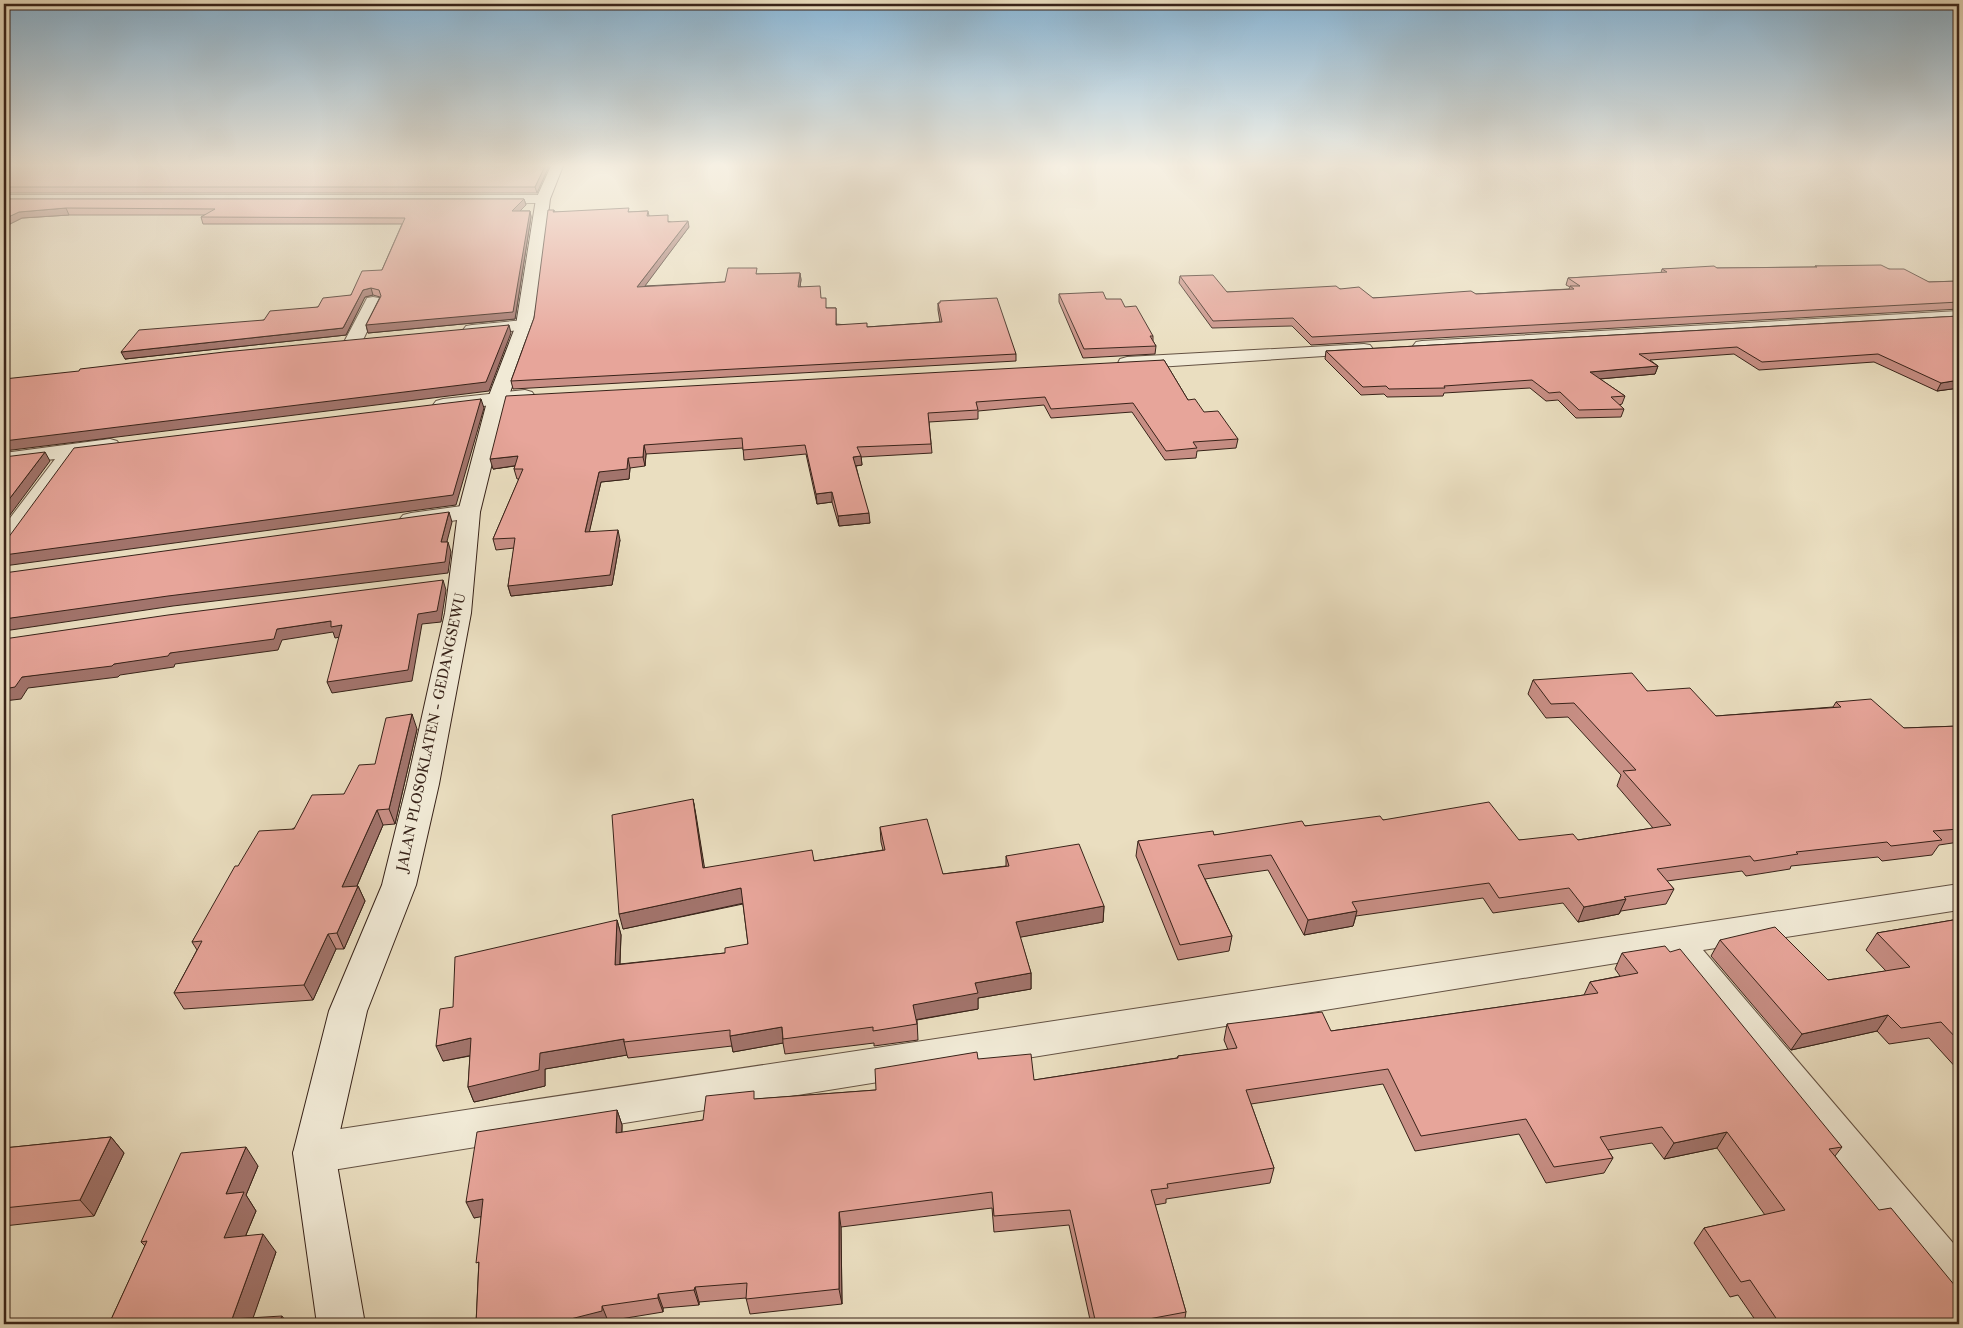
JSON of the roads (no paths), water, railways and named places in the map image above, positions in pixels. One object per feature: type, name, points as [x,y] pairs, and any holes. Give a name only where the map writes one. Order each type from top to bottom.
[{"type":"street","name":"JALAN PLOSOKLATEN - GEDANGSEWU","points":[[341,1324],[314,1153],[348,1011],[399,885],[423,784],[458,613],[470,512],[498,398],[525,325],[539,228]]},
{"type":"street","points":[[354,342],[373,302]]},
{"type":"street","points":[[1402,347],[1959,316]]},
{"type":"street","points":[[458,331],[525,325]]},
{"type":"street","points":[[334,344],[372,340]]},
{"type":"street","points":[[1106,364],[1382,348]]},
{"type":"street","points":[[429,406],[498,398],[546,395]]},
{"type":"street","points":[[4,458],[132,443]]},
{"type":"street","points":[[4,542],[72,450]]},
{"type":"street","points":[[390,523],[470,512]]},
{"type":"street","points":[[433,584],[462,580]]},
{"type":"street","points":[[314,1153],[1674,940],[1959,898]]},
{"type":"street","points":[[1674,940],[1959,1285]]}]
